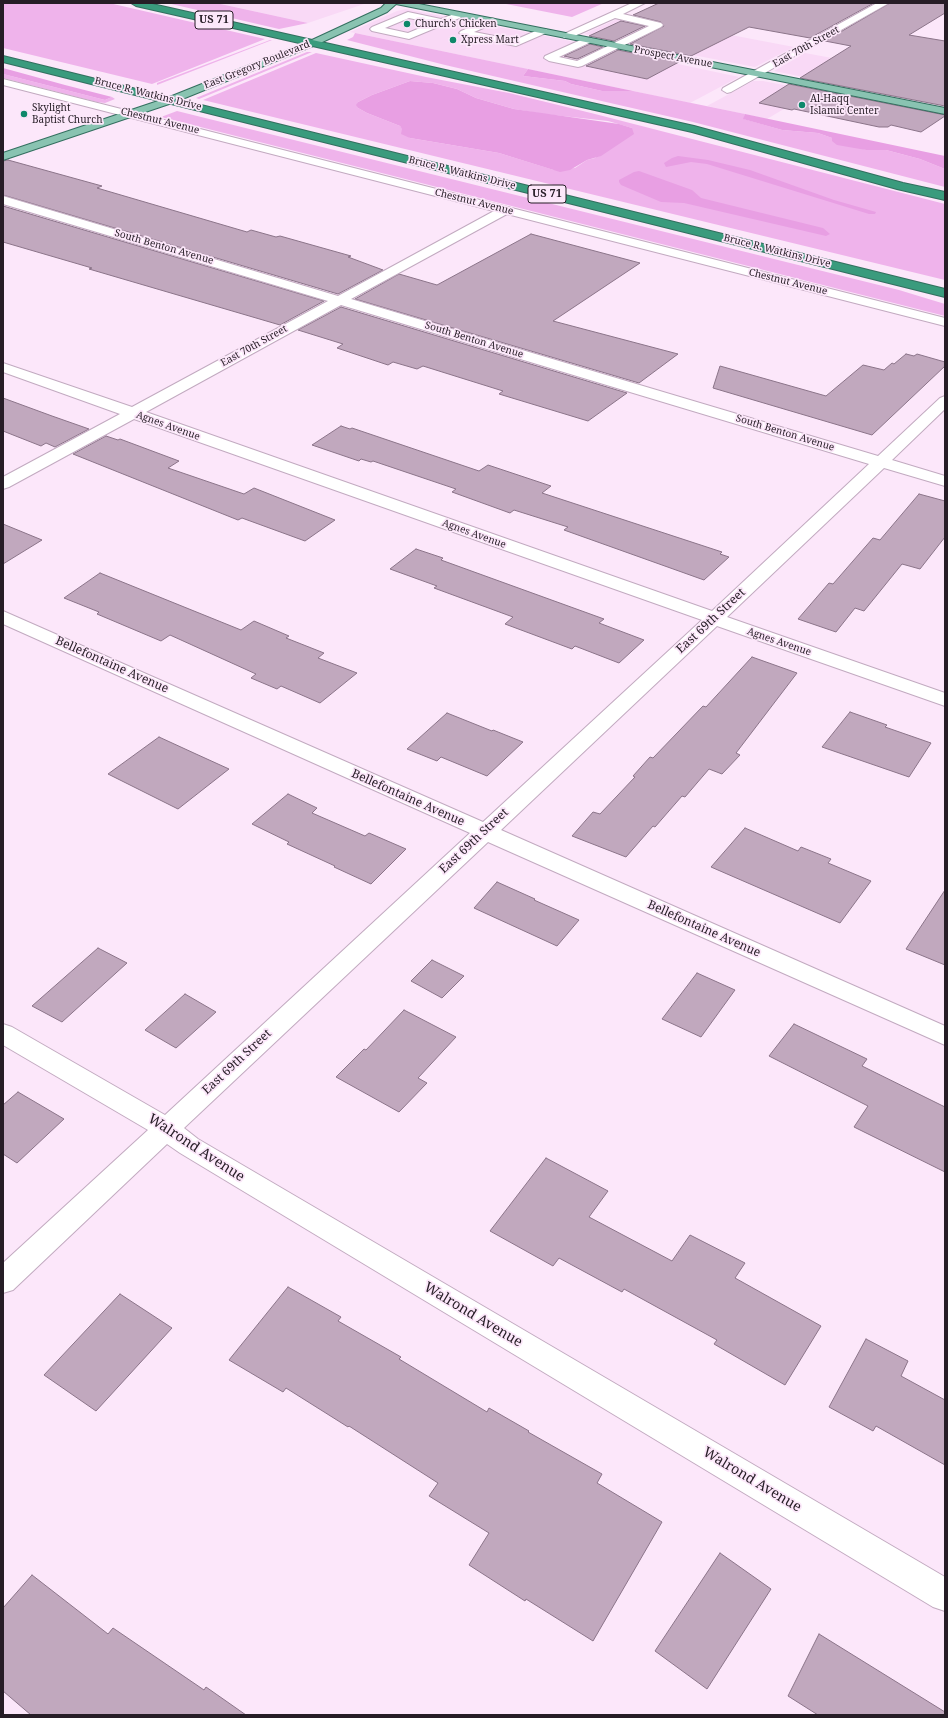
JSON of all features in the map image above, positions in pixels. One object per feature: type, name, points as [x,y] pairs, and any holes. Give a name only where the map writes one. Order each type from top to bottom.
[{"type":"highway","name":"US 71","points":[[136,3],[293,37],[694,129],[901,186],[945,196]]},
{"type":"highway","name":"Bruce R. Watkins Drive","points":[[3,59],[945,293]]},
{"type":"main road","name":"East Gregory Boulevard","points":[[327,25],[391,3]]},
{"type":"main road","name":"East Gregory Boulevard","points":[[3,157],[171,100],[314,42],[384,10],[391,3]]},
{"type":"main road","name":"Prospect Avenue","points":[[400,3],[945,111]]},
{"type":"main road","name":"East Gregory Boulevard","points":[[271,46],[306,32]]},
{"type":"main road","points":[[3,151],[162,89]]},
{"type":"street","points":[[567,36],[640,3]]},
{"type":"street","name":"East 70th Street","points":[[727,90],[884,3]]},
{"type":"street","points":[[442,22],[408,15],[375,29],[409,36],[459,15]]},
{"type":"street","points":[[588,40],[549,58],[578,64],[658,25],[614,15]]},
{"type":"street","points":[[492,21],[464,33],[516,43],[543,31]]},
{"type":"street","name":"Chestnut Avenue","points":[[3,82],[945,322]]},
{"type":"street","name":"South Benton Avenue","points":[[3,200],[340,299],[945,481]]},
{"type":"street","name":"East 70th Street","points":[[3,484],[505,210]]},
{"type":"street","name":"Agnes Avenue","points":[[3,367],[945,700]]},
{"type":"street","name":"East 69th Street","points":[[3,1281],[714,619],[945,401]]},
{"type":"street","name":"Bellefontaine Avenue","points":[[3,617],[945,1036]]},
{"type":"street","name":"Walrond Avenue","points":[[3,1033],[149,1117],[189,1146],[945,1595]]},
{"type":"shaded area","points":[[3,3],[109,3],[265,39],[152,84],[3,48]]},
{"type":"shaded area","points":[[167,3],[216,3],[308,23],[279,29]]},
{"type":"shaded area","points":[[216,3],[367,3],[308,23]]},
{"type":"shaded area","points":[[501,3],[604,3],[572,17]]},
{"type":"shaded area","points":[[406,9],[551,37],[739,77],[690,103],[350,32],[397,11]]},
{"type":"shaded area","points":[[626,15],[794,47],[755,67],[584,34]]},
{"type":"shaded area","points":[[355,33],[528,69],[523,76],[565,81],[571,84],[602,91],[633,91],[745,114],[744,119],[782,130],[818,133],[866,150],[886,150],[920,159],[945,169],[945,187],[693,122],[445,65],[347,40],[353,37]]},
{"type":"shaded area","points":[[272,40],[157,85],[157,83]]},
{"type":"shaded area","points":[[307,52],[312,52],[199,99],[196,98]]},
{"type":"shaded area","points":[[316,53],[509,93],[945,204],[945,280],[203,100]],"holes":[[[410,81],[433,83],[457,89],[476,98],[514,109],[608,121],[632,128],[595,158],[587,160],[575,168],[554,170],[499,153],[410,138],[400,126],[367,113],[358,108],[357,105],[358,102],[372,95]]]},
{"type":"shaded area","points":[[805,53],[897,70],[866,90],[774,71]]},
{"type":"shaded area","points":[[3,68],[112,97],[105,100],[3,74]]},
{"type":"shaded area","points":[[528,69],[633,91],[602,91],[571,84],[565,81],[523,76]]},
{"type":"shaded area","points":[[3,74],[105,100],[112,97],[115,99],[105,103],[97,102],[3,78]]},
{"type":"shaded area","points":[[410,81],[433,83],[457,89],[476,98],[514,109],[619,124],[632,128],[634,134],[601,156],[587,160],[570,170],[560,172],[499,153],[410,138],[401,134],[402,129],[400,126],[367,113],[358,108],[356,105],[358,102],[372,95]]},
{"type":"shaded area","points":[[753,81],[763,81],[814,91],[767,119],[707,106]]},
{"type":"shaded area","points":[[177,111],[899,290],[945,304],[945,316],[161,117]]},
{"type":"shaded area","points":[[745,114],[945,156],[945,169],[920,159],[886,150],[866,150],[837,145],[832,141],[832,138],[818,133],[782,130],[743,119]]},
{"type":"shaded area","points":[[678,156],[708,160],[750,170],[834,200],[876,212],[875,214],[869,214],[707,164],[691,162],[666,167],[664,163]]},
{"type":"shaded area","points":[[639,171],[692,190],[701,198],[823,228],[830,234],[826,236],[684,203],[661,202],[621,185],[619,182],[619,180]]},
{"type":"building","points":[[659,3],[874,3],[810,38],[749,27],[691,56],[630,44],[664,26],[661,22],[633,15]]},
{"type":"building","points":[[890,3],[945,3],[945,13],[909,35],[945,41],[945,106],[800,78],[851,46],[825,41]]},
{"type":"building","points":[[621,21],[645,26],[614,41],[589,36]]},
{"type":"building","points":[[590,44],[603,47],[577,59],[564,56]]},
{"type":"building","points":[[618,50],[679,62],[647,79],[586,66]]},
{"type":"building","points":[[789,84],[945,116],[921,132],[891,125],[888,127],[879,127],[759,103]]},
{"type":"building","points":[[8,160],[102,186],[97,188],[247,232],[251,230],[276,237],[280,236],[351,256],[348,257],[383,270],[338,294],[3,195],[3,161]]},
{"type":"building","points":[[3,206],[324,301],[280,325],[89,269],[92,268],[3,242]]},
{"type":"building","points":[[531,234],[640,263],[553,321],[678,354],[639,383],[355,299],[399,274],[437,285]]},
{"type":"building","points":[[341,307],[627,393],[588,421],[499,394],[503,391],[423,366],[417,369],[393,362],[388,365],[337,348],[343,344],[298,330]]},
{"type":"building","points":[[906,354],[914,356],[917,354],[945,362],[945,366],[872,435],[713,388],[720,366],[826,396],[863,365],[884,370]]},
{"type":"building","points":[[3,398],[89,429],[55,447],[46,443],[41,446],[3,431]]},
{"type":"building","points":[[341,426],[350,429],[352,428],[479,471],[488,465],[551,486],[542,493],[722,552],[720,554],[729,557],[704,580],[564,530],[568,527],[514,510],[510,513],[452,492],[456,489],[373,461],[371,462],[361,459],[359,461],[312,445]]},
{"type":"building","points":[[106,436],[118,440],[120,439],[179,461],[168,468],[244,494],[254,488],[335,520],[305,541],[242,518],[238,520],[73,454]]},
{"type":"building","points":[[919,494],[945,501],[945,537],[920,569],[902,564],[864,611],[855,608],[836,632],[798,619],[829,583],[833,584],[873,538],[880,540]]},
{"type":"building","points":[[3,524],[42,540],[3,564]]},
{"type":"building","points":[[416,549],[443,558],[441,560],[604,619],[599,623],[644,640],[619,663],[575,646],[572,649],[505,624],[513,617],[434,588],[437,586],[390,569]]},
{"type":"building","points":[[100,573],[241,630],[254,621],[289,636],[286,638],[324,653],[318,658],[357,673],[320,703],[281,686],[277,689],[251,678],[256,674],[170,635],[161,641],[97,614],[99,612],[64,598]]},
{"type":"building","points":[[752,657],[797,673],[736,753],[740,755],[722,774],[709,769],[685,797],[682,796],[626,857],[572,836],[593,812],[600,814],[635,777],[633,776],[650,757],[653,758],[703,706],[706,707]]},
{"type":"building","points":[[850,712],[887,725],[885,727],[931,743],[909,777],[822,747]]},
{"type":"building","points":[[447,713],[523,742],[487,776],[441,757],[437,761],[407,749]]},
{"type":"building","points":[[159,737],[229,769],[178,809],[108,774]]},
{"type":"building","points":[[288,794],[317,808],[312,813],[365,836],[369,833],[406,849],[371,884],[287,844],[289,842],[252,824]]},
{"type":"building","points":[[745,828],[798,851],[801,847],[831,859],[828,863],[871,881],[840,923],[711,867]]},
{"type":"building","points":[[497,882],[579,920],[557,946],[474,908]]},
{"type":"building","points":[[945,890],[945,965],[906,949]]},
{"type":"building","points":[[98,948],[127,963],[62,1022],[32,1006]]},
{"type":"building","points":[[432,960],[464,976],[442,998],[411,981]]},
{"type":"building","points":[[697,973],[735,990],[701,1037],[662,1019]]},
{"type":"building","points":[[185,994],[216,1012],[176,1048],[145,1030]]},
{"type":"building","points":[[404,1010],[456,1037],[418,1078],[427,1083],[399,1112],[336,1077],[364,1049],[366,1050]]},
{"type":"building","points":[[794,1024],[867,1059],[862,1066],[945,1107],[945,1172],[854,1127],[868,1106],[769,1056]]},
{"type":"building","points":[[18,1092],[64,1119],[17,1163],[3,1154],[3,1105]]},
{"type":"building","points":[[546,1158],[608,1191],[589,1217],[672,1261],[690,1235],[745,1263],[735,1278],[821,1326],[785,1385],[714,1344],[717,1340],[624,1289],[622,1292],[559,1258],[553,1266],[490,1231]]},
{"type":"building","points":[[288,1287],[341,1317],[338,1321],[401,1357],[399,1359],[487,1412],[489,1408],[602,1474],[597,1483],[662,1522],[593,1641],[526,1599],[525,1601],[469,1565],[489,1533],[429,1496],[438,1483],[286,1388],[283,1392],[229,1360]]},
{"type":"building","points":[[120,1294],[172,1328],[96,1411],[44,1375]]},
{"type":"building","points":[[866,1339],[908,1361],[901,1376],[945,1400],[945,1465],[876,1426],[873,1431],[829,1407]]},
{"type":"building","points":[[720,1553],[771,1589],[707,1689],[655,1651]]},
{"type":"building","points":[[32,1575],[108,1634],[113,1628],[204,1690],[206,1687],[246,1715],[31,1715],[3,1691],[3,1608]]},
{"type":"building","points":[[819,1634],[945,1712],[945,1715],[818,1715],[788,1696]]},
{"type":"place","name":"Church's Chicken","points":[[407,24]]},
{"type":"place","name":"Xpress Mart","points":[[453,40]]},
{"type":"place","name":"Al-Haqq Islamic Center","points":[[802,105]]},
{"type":"place","name":"Skylight Baptist Church","points":[[24,114]]}]
